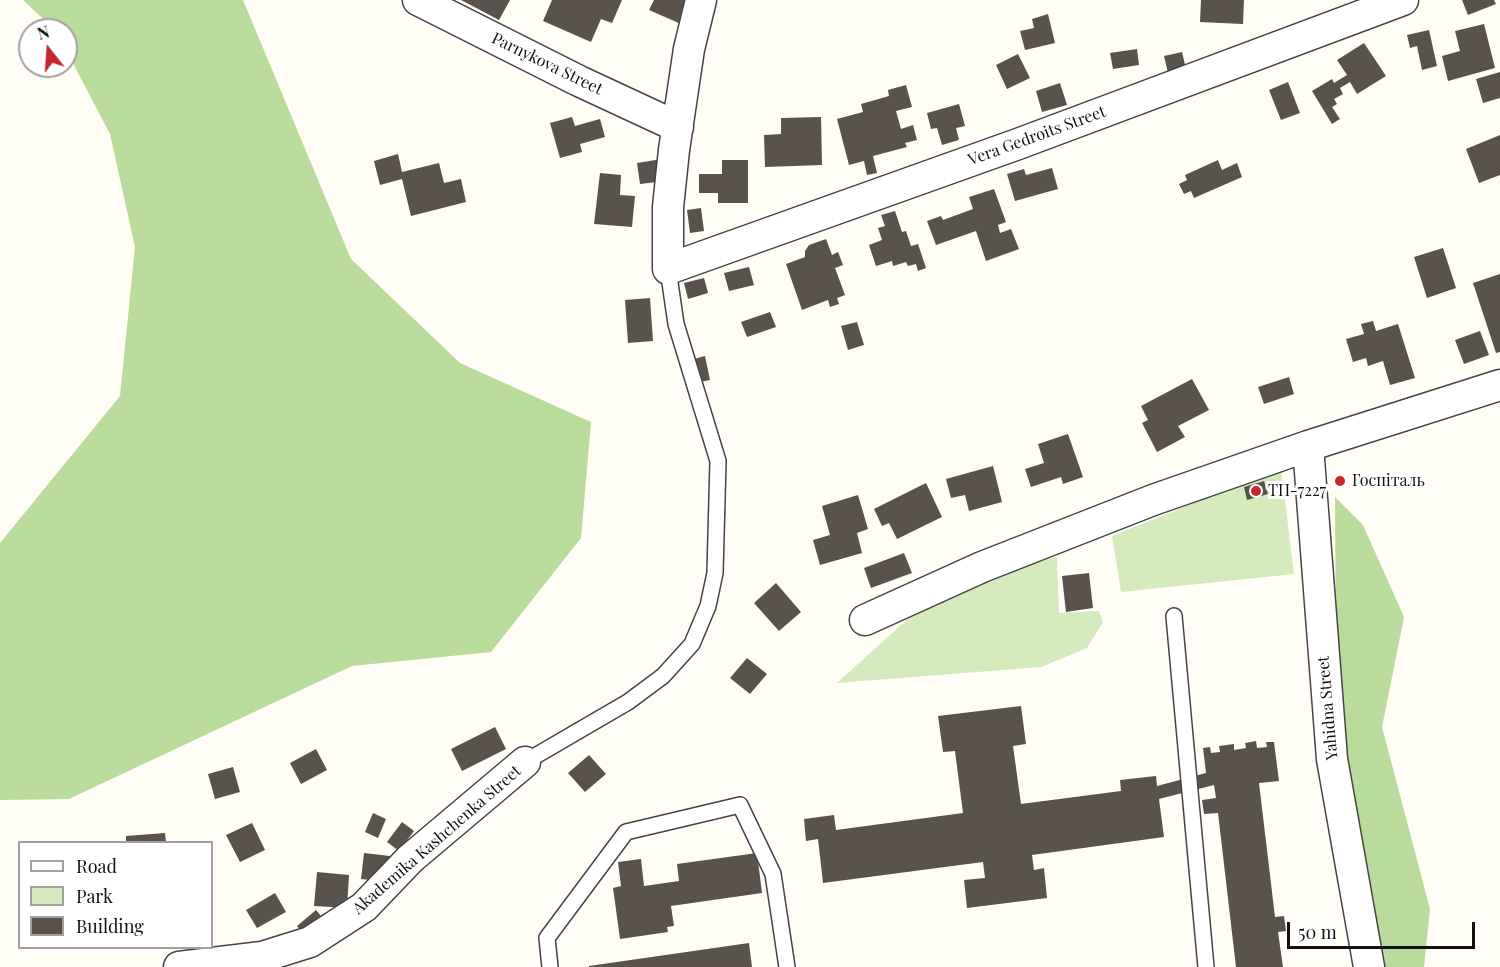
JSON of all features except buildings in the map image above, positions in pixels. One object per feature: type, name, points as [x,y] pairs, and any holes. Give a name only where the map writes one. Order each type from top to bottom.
[{"type":"street","name":"Parnykova Street","points":[[418,0],[579,81],[678,127]]},
{"type":"street","name":"Akademika Kashchenka Street","points":[[669,269],[668,207],[689,49],[701,0]]},
{"type":"street","name":"Vera Gedroits Street","points":[[669,269],[1018,144],[1403,0]]},
{"type":"street","points":[[865,620],[982,567],[1143,503],[1308,446],[1500,385]]},
{"type":"street","name":"Yahidna Street","points":[[1308,446],[1332,759],[1369,967]]},
{"type":"street","name":"Akademika Kashchenka Street","points":[[179,967],[262,957],[310,942],[364,907],[410,859],[525,762]]},
{"type":"lane","name":"Akademika Kashchenka Street","points":[[525,762],[628,702],[663,676],[692,644],[708,606],[715,573],[718,461],[676,324],[669,269]]},
{"type":"lane","points":[[1174,616],[1206,967]]},
{"type":"lane","points":[[550,967],[547,938],[626,832],[740,806],[773,874],[787,967]]},
{"type":"green space","points":[[23,0],[243,0],[351,259],[460,363],[591,422],[581,538],[491,652],[352,666],[69,799],[0,800],[0,543],[120,396],[135,247],[110,134],[78,73],[78,18],[42,18]]},
{"type":"green space","points":[[1281,468],[1294,574],[1121,592],[1112,536]]},
{"type":"green space","points":[[1335,497],[1363,525],[1404,617],[1382,727],[1430,909],[1424,967],[1381,967],[1352,799],[1336,657]]},
{"type":"green space","points":[[1057,557],[1059,613],[1099,611],[1103,622],[1087,648],[1041,667],[837,683],[912,615],[1018,565]]},
{"type":"place","name":"Госпіталь","points":[[1340,481]]},
{"type":"place","name":"ТП-7227","points":[[1256,491]]}]
